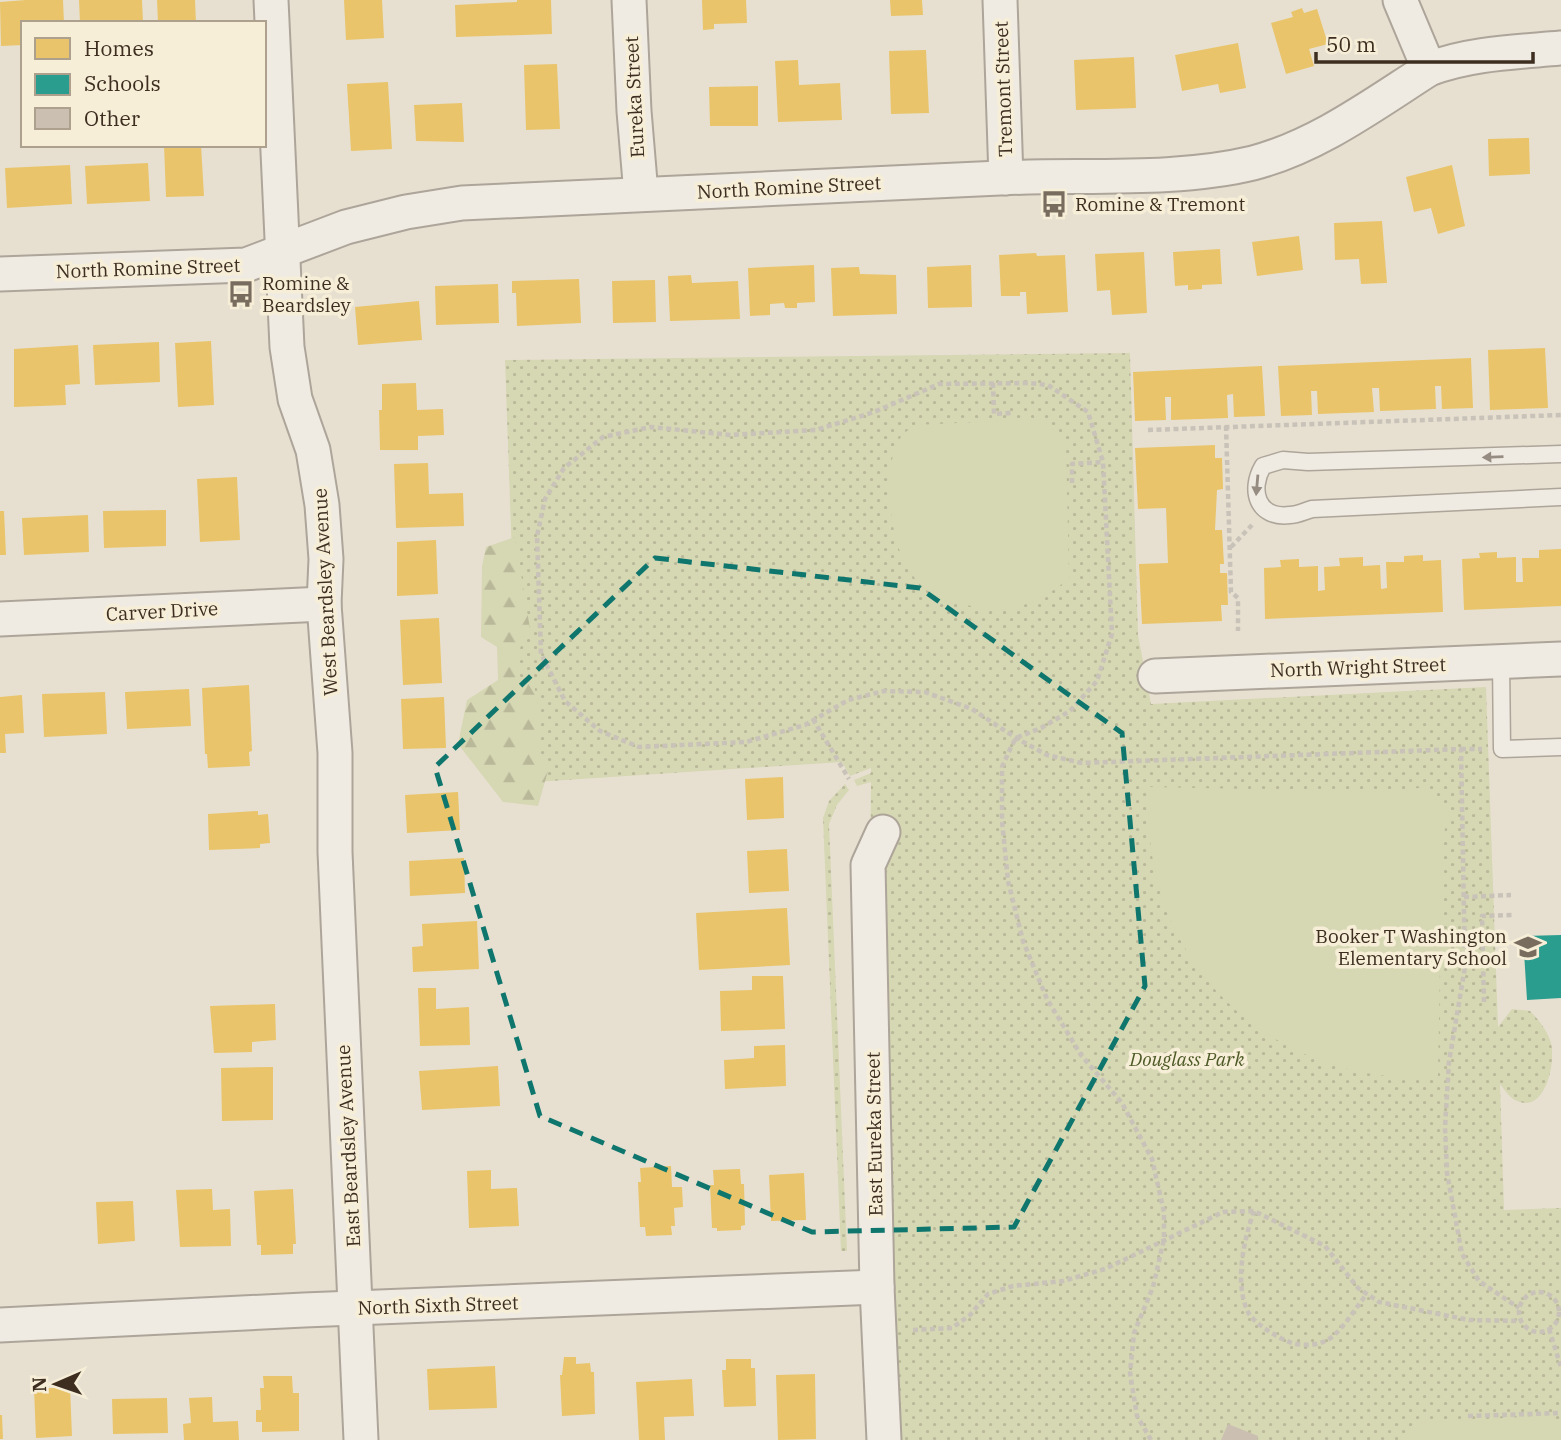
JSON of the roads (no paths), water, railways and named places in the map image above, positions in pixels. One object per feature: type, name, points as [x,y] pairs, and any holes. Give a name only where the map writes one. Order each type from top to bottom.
[{"type":"street","name":"West Beardsley Avenue","points":[[271,0],[285,323],[295,400],[313,450],[323,505],[326,559],[324,604],[335,753],[335,852]]},
{"type":"street","name":"Eureka Street","points":[[629,0],[641,194]]},
{"type":"street","name":"Tremont Street","points":[[1000,0],[1006,178]]},
{"type":"street","points":[[1400,0],[1429,69]]},
{"type":"street","name":"North Romine Street","points":[[0,274],[246,265],[346,227],[406,212],[462,203],[1006,178],[1202,172],[1253,163],[1287,152],[1338,127],[1429,69],[1442,64],[1481,56],[1561,48]]},
{"type":"street","name":"Carver Drive","points":[[0,619],[324,604]]},
{"type":"street","name":"North Wright Street","points":[[1155,676],[1561,659]]},
{"type":"street","name":"East Eureka Street","points":[[883,832],[868,865],[877,1287],[884,1440]]},
{"type":"street","name":"East Beardsley Avenue","points":[[335,852],[361,1440]]},
{"type":"street","name":"North Sixth Street","points":[[0,1325],[877,1287]]},
{"type":"lane","points":[[1561,454],[1308,462],[1283,460],[1263,466],[1256,477],[1255,489],[1258,502],[1266,509],[1289,516],[1312,509],[1561,497]]},
{"type":"lane","points":[[1501,661],[1502,749],[1561,747]]},
{"type":"place","name":"Romine & Tremont","points":[[1054,204]]},
{"type":"place","name":"Romine & Beardsley","points":[[241,294]]},
{"type":"place","name":"Booker T Washington Elementary School","points":[[1528,947]]},
{"type":"park label","name":"Douglass Park","points":[[1187,1059]]}]
